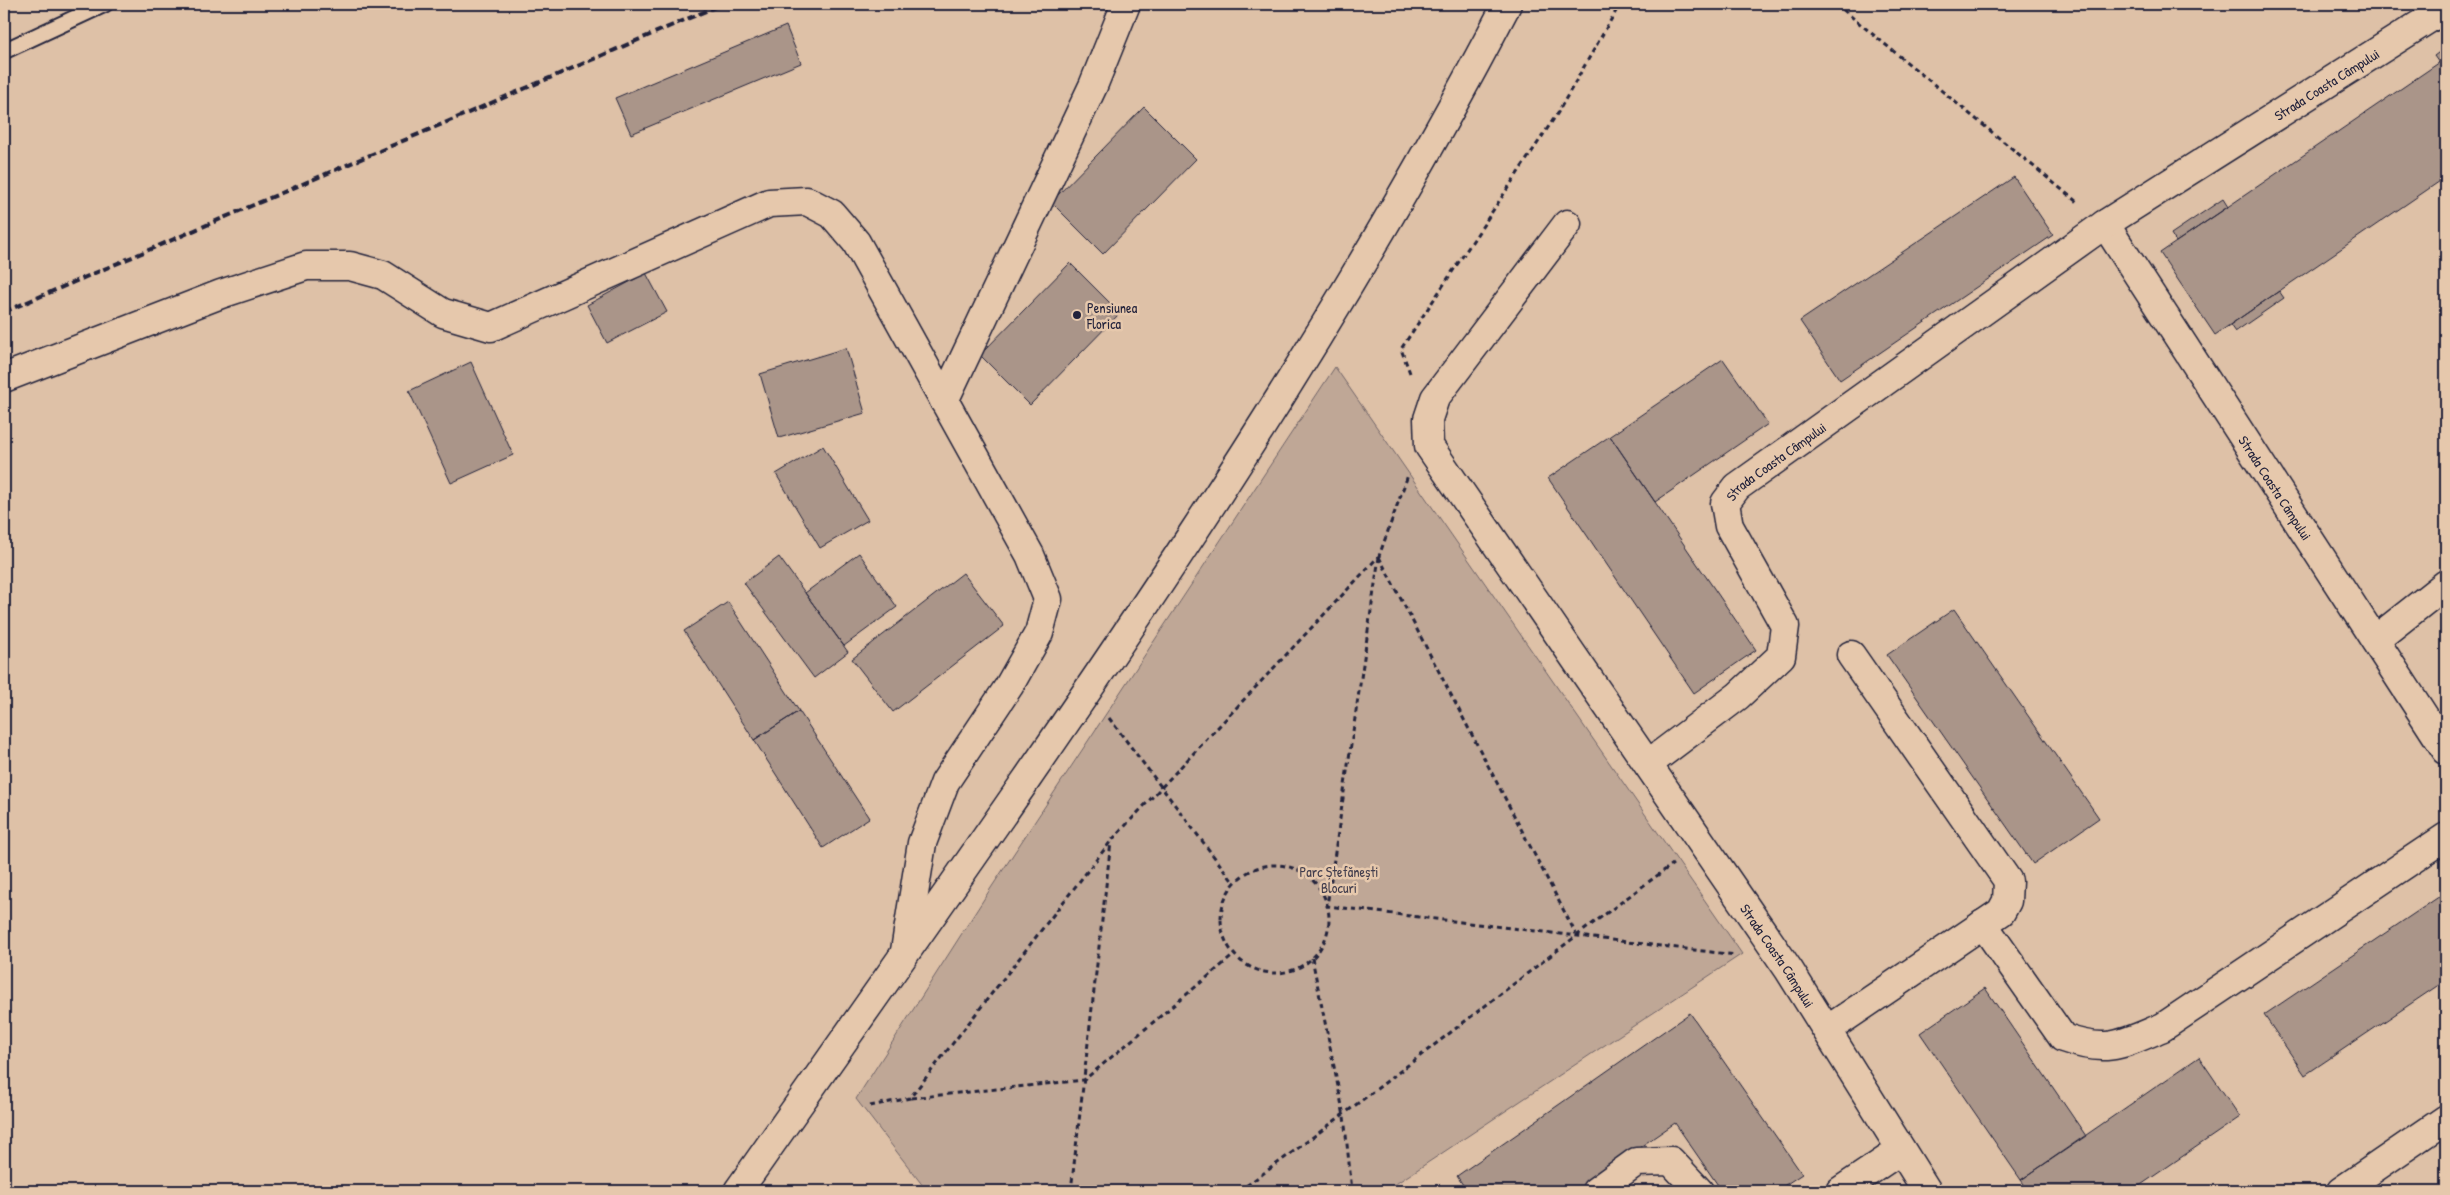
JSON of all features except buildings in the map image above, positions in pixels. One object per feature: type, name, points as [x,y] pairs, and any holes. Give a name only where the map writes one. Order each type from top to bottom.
[{"type":"street","points":[[944,401],[1093,86],[1126,4]]},
{"type":"street","points":[[738,1191],[1087,688],[1220,492],[1343,296],[1452,110],[1507,4]]},
{"type":"street","name":"Strada Coasta Câmpului","points":[[1648,764],[1738,696],[1781,656],[1785,626],[1729,526],[1725,503],[1737,487],[2105,224],[2446,8]]},
{"type":"street","points":[[4,378],[221,294],[306,266],[350,266],[383,275],[443,313],[491,327],[769,203],[807,201],[832,214],[856,242],[1030,555],[1048,599],[1038,633],[1009,686],[945,782],[922,843],[905,951]]},
{"type":"street","name":"Strada Coasta Câmpului","points":[[1567,224],[1435,398],[1428,419],[1429,446],[1783,960],[1927,1191]]},
{"type":"street","name":"Strada Coasta Câmpului","points":[[2105,224],[2446,750]]},
{"type":"street","points":[[2374,640],[2446,584]]},
{"type":"street","points":[[1827,1030],[2000,912],[2007,901],[2008,881],[1851,655]]},
{"type":"street","points":[[1983,924],[2063,1038],[2098,1046],[2119,1046],[2163,1027],[2446,838]]},
{"type":"street","points":[[2341,1191],[2446,1119]]},
{"type":"street","points":[[1840,1191],[1901,1150]]},
{"type":"street","points":[[1596,1191],[1636,1162],[1671,1161],[1699,1191]]},
{"type":"lane","points":[[4,51],[105,4]]},
{"type":"path","points":[[1428,419],[1401,349],[1557,114],[1620,4]]},
{"type":"path","points":[[1836,4],[2105,224]]},
{"type":"path","points":[[1327,906],[1321,890],[1310,878],[1287,867],[1262,866],[1247,873],[1234,884],[1226,897],[1222,912],[1222,927],[1226,942],[1234,954],[1248,965],[1264,972],[1281,972],[1297,968],[1312,958],[1327,934],[1327,906],[1379,556],[1408,474]]},
{"type":"path","points":[[910,1098],[1112,841],[1379,556]]},
{"type":"path","points":[[1379,556],[1576,934]]},
{"type":"path","points":[[1087,688],[1234,884]]},
{"type":"path","points":[[1071,1191],[1112,841]]},
{"type":"path","points":[[1239,1191],[1344,1116],[1576,934],[1702,843]]},
{"type":"path","points":[[1327,906],[1783,960]]},
{"type":"path","points":[[870,1106],[910,1098],[1084,1080],[1234,954]]},
{"type":"path","points":[[1312,958],[1344,1116],[1352,1191]]},
{"type":"green space","name":"Parc Ștefănești Blocuri","points":[[1335,367],[1742,954],[1385,1191],[927,1191],[856,1099],[991,888]]},
{"type":"railway","points":[[4,312],[722,4]]},
{"type":"place","name":"Pensiunea Florica","points":[[1077,315]]}]
